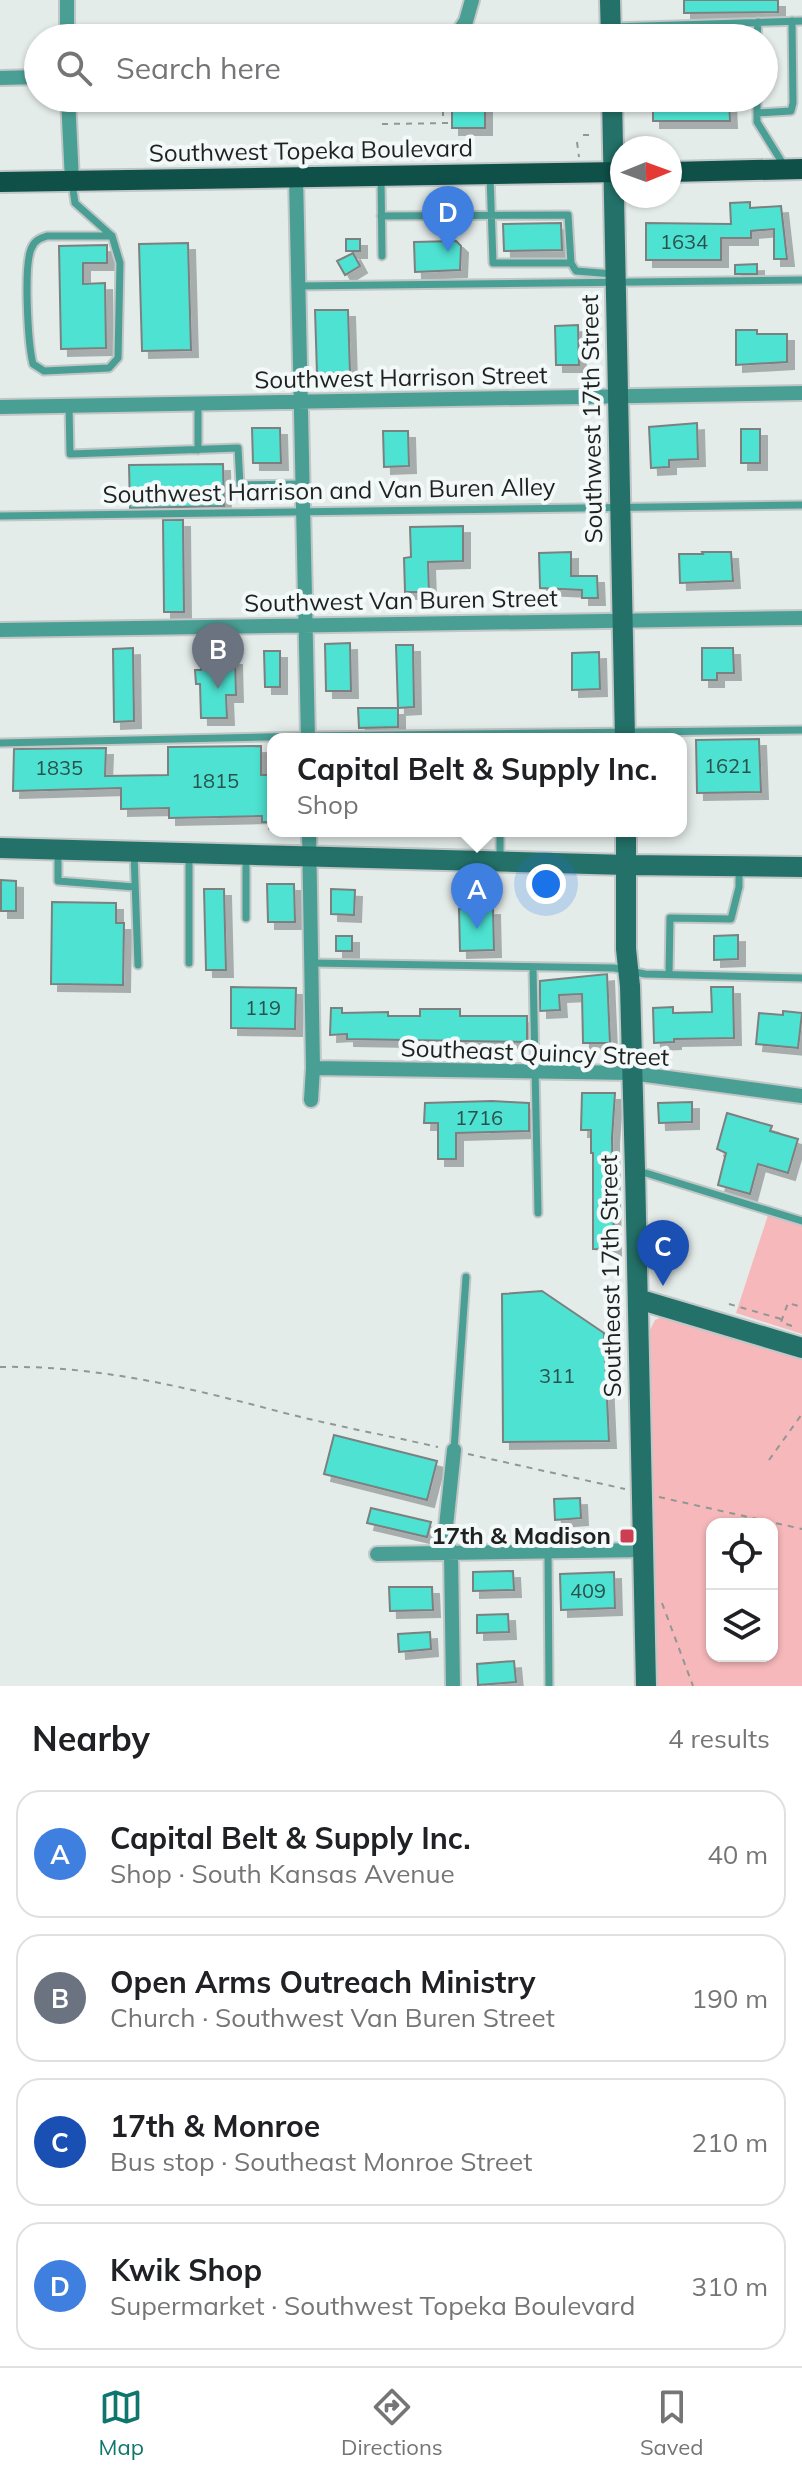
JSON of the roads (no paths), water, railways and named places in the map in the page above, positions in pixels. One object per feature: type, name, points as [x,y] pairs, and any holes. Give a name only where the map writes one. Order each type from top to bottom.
[{"type":"main road","points":[[610,0],[610,24]]},
{"type":"main road","name":"Southwest 17th Street","points":[[613,112],[615,136]]},
{"type":"main road","points":[[682,172],[794,170]]},
{"type":"main road","name":"Southwest Topeka Boulevard","points":[[0,182],[610,172]]},
{"type":"main road","name":"Southwest 17th Street","points":[[617,208],[624,733]]},
{"type":"main road","points":[[626,837],[627,865]]},
{"type":"main road","points":[[0,848],[802,867]]},
{"type":"main road","name":"Southeast 17th Street","points":[[627,865],[625,907],[635,1170],[646,1686]]},
{"type":"main road","points":[[638,1299],[802,1348]]},
{"type":"street","points":[[67,0],[67,24]]},
{"type":"street","points":[[464,24],[472,0]]},
{"type":"street","points":[[0,78],[24,77]]},
{"type":"street","points":[[69,112],[72,181]]},
{"type":"street","points":[[296,177],[308,733]]},
{"type":"street","name":"Southwest Harrison Street","points":[[0,407],[802,393]]},
{"type":"street","name":"Southwest Van Buren Street","points":[[0,630],[802,618]]},
{"type":"street","points":[[309,837],[311,1100]]},
{"type":"street","name":"Southeast Quincy Street","points":[[313,1068],[631,1073],[802,1096]]},
{"type":"street","points":[[453,1686],[451,1553],[445,1536],[454,1450]]},
{"type":"street","points":[[377,1554],[643,1550]]},
{"type":"lane","points":[[792,21],[791,111],[757,113],[760,131],[794,170]]},
{"type":"lane","points":[[731,24],[802,21]]},
{"type":"lane","points":[[490,174],[493,263],[571,263]]},
{"type":"lane","points":[[381,176],[382,256]]},
{"type":"lane","points":[[72,181],[75,203],[112,236],[120,263],[118,358],[109,368],[44,371],[33,364],[29,350],[31,248],[38,239],[47,236],[112,236]]},
{"type":"lane","points":[[381,216],[492,216],[542,220],[568,215],[571,263],[576,271],[616,278]]},
{"type":"lane","points":[[522,251],[522,263]]},
{"type":"lane","points":[[543,251],[543,263]]},
{"type":"lane","points":[[298,286],[616,278],[802,280]]},
{"type":"lane","points":[[198,404],[198,450]]},
{"type":"lane","points":[[69,406],[70,454],[238,448],[240,485],[302,484]]},
{"type":"lane","name":"Southwest Harrison and Van Buren Alley","points":[[0,516],[802,505]]},
{"type":"lane","points":[[687,734],[802,730]]},
{"type":"lane","points":[[0,743],[267,738]]},
{"type":"lane","points":[[500,837],[500,861]]},
{"type":"lane","points":[[58,849],[58,881],[134,887]]},
{"type":"lane","points":[[134,851],[138,965]]},
{"type":"lane","points":[[189,853],[189,963]]},
{"type":"lane","points":[[246,854],[246,918]]},
{"type":"lane","points":[[669,974],[670,918],[731,919],[739,887],[739,866]]},
{"type":"lane","points":[[311,963],[614,968],[669,974],[802,978]]},
{"type":"lane","points":[[533,968],[538,1213]]},
{"type":"lane","points":[[635,1170],[802,1221]]},
{"type":"lane","points":[[454,1450],[466,1277]]},
{"type":"lane","points":[[548,1552],[549,1686]]},
{"type":"place","name":"Kwik Shop","points":[[448,252]]},
{"type":"place","name":"Open Arms Outreach Ministry","points":[[218,689]]},
{"type":"place","name":"Capital Belt & Supply Inc.","points":[[477,929]]},
{"type":"place","name":"17th & Monroe","points":[[663,1286]]},
{"type":"place","name":"17th & Madison","points":[[627,1536]]}]
